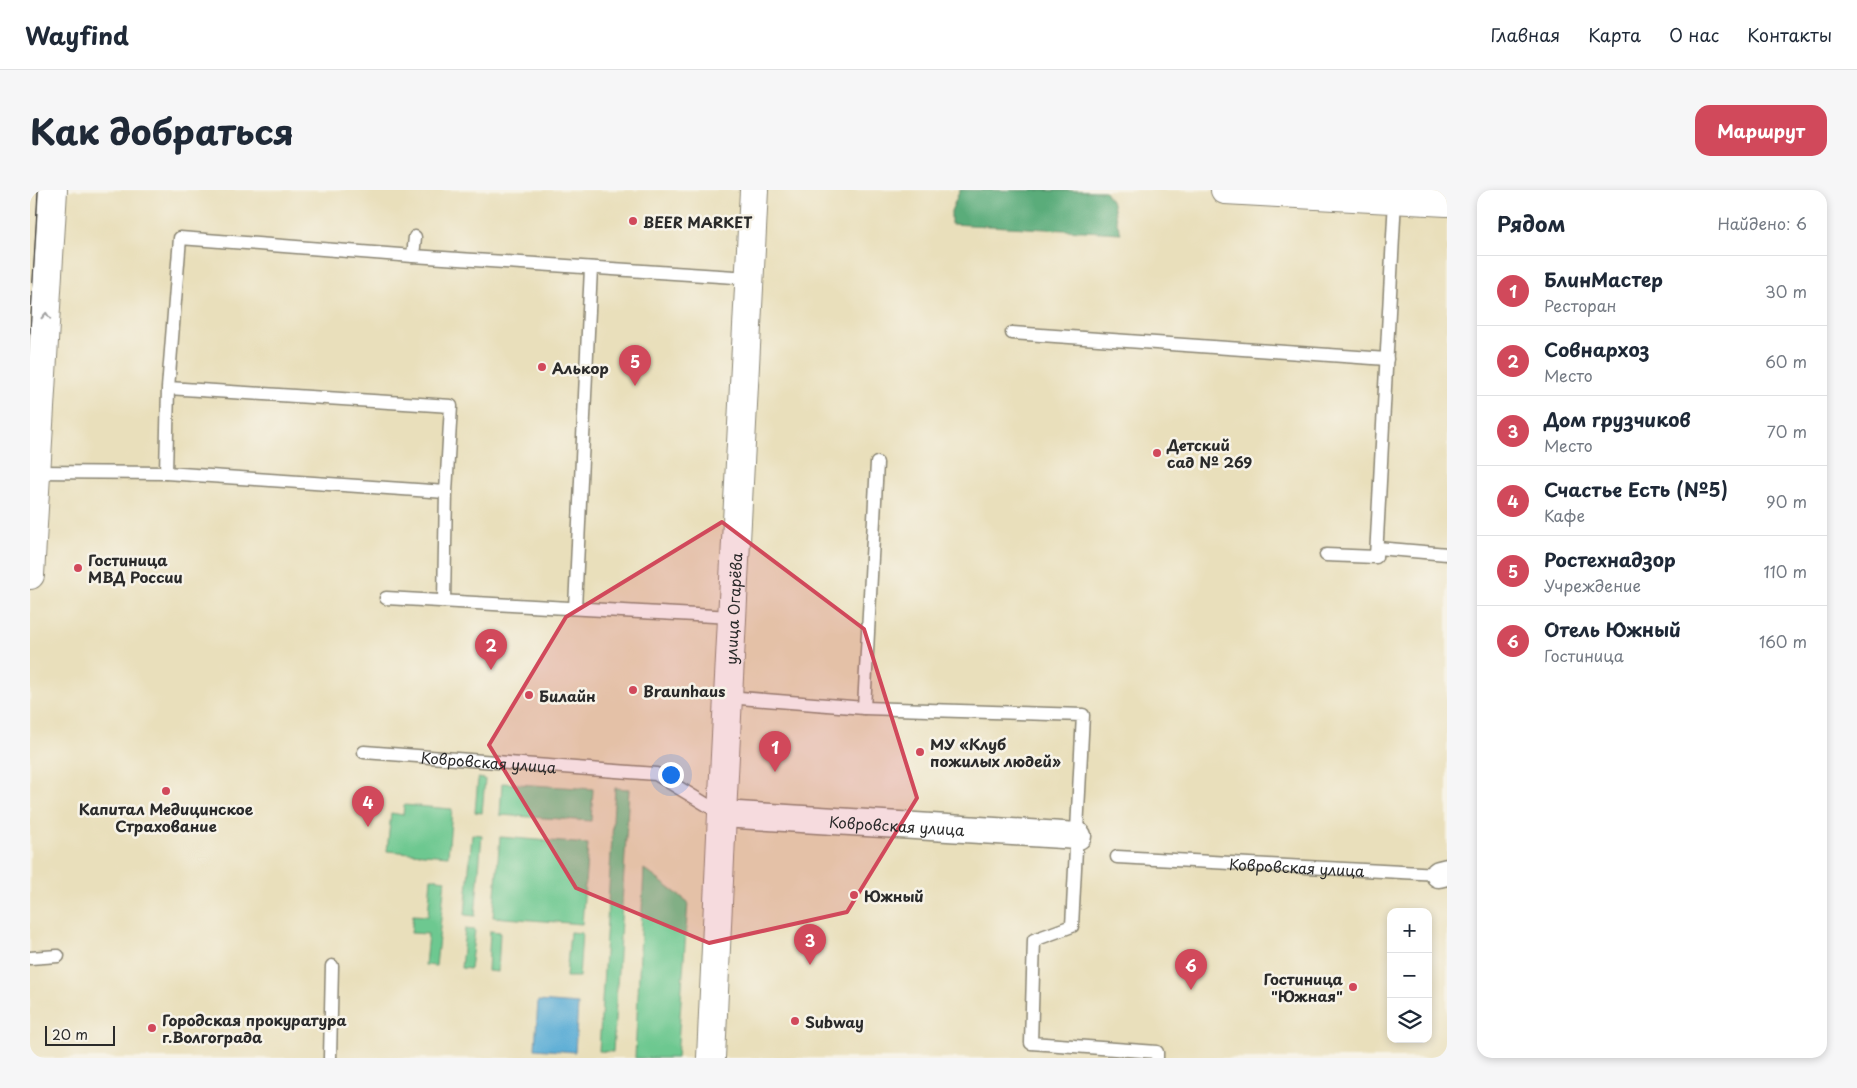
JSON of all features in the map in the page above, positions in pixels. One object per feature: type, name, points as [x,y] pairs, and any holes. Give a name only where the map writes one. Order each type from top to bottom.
[{"type":"main road","points":[[30,575],[53,190]]},
{"type":"main road","name":"улица Огарёва","points":[[711,1058],[754,190]]},
{"type":"main road","points":[[1225,190],[1447,202]]},
{"type":"street","name":"Ковровская улица","points":[[722,814],[1078,836]]},
{"type":"lane","points":[[1326,555],[1376,557],[1395,199]]},
{"type":"lane","points":[[413,256],[414,237]]},
{"type":"lane","points":[[166,473],[168,388],[180,238],[413,256],[750,278]]},
{"type":"lane","points":[[575,608],[591,268]]},
{"type":"lane","points":[[1012,333],[1387,359]]},
{"type":"lane","points":[[168,388],[452,406],[446,492],[444,601]]},
{"type":"lane","points":[[864,708],[877,463]]},
{"type":"lane","points":[[36,472],[166,473],[446,492]]},
{"type":"lane","points":[[1377,548],[1447,554]]},
{"type":"lane","points":[[386,598],[732,617]]},
{"type":"lane","points":[[728,697],[864,708],[1083,714],[1072,926],[1034,940],[1031,1042],[1158,1052],[1157,1058]]},
{"type":"lane","name":"Ковровская улица","points":[[364,752],[656,774],[722,814]]},
{"type":"lane","name":"Ковровская улица","points":[[1117,857],[1443,873]]},
{"type":"lane","points":[[30,958],[58,956]]},
{"type":"lane","points":[[330,1058],[332,966]]},
{"type":"highlighted area","points":[[722,522],[864,629],[917,798],[847,912],[709,943],[576,888],[489,745],[566,617]]},
{"type":"green space","points":[[960,190],[1105,191],[1113,204],[1121,233],[951,224],[951,211]]},
{"type":"green space","points":[[478,778],[485,779],[482,813],[475,812]]},
{"type":"green space","points":[[502,783],[593,789],[591,821],[500,815]]},
{"type":"green space","points":[[615,788],[629,789],[613,1052],[599,1051]]},
{"type":"green space","points":[[404,805],[452,809],[448,856],[387,851],[391,813],[403,815]]},
{"type":"green space","points":[[472,834],[482,835],[475,916],[465,915]]},
{"type":"green space","points":[[500,837],[588,844],[582,924],[493,917]]},
{"type":"green space","points":[[644,869],[688,902],[677,1058],[635,1058]]},
{"type":"green space","points":[[431,878],[445,880],[436,966],[425,965],[428,934],[411,933],[413,915],[428,916]]},
{"type":"green space","points":[[465,929],[475,930],[470,969],[461,968]]},
{"type":"green space","points":[[490,931],[500,932],[498,972],[488,971]]},
{"type":"green space","points":[[570,932],[582,933],[579,977],[566,977]]},
{"type":"water","points":[[538,1001],[578,1004],[575,1052],[535,1049]]},
{"type":"tram line","points":[[30,333],[38,190]]},
{"type":"place","name":"BEER MARKET","points":[[633,221]]},
{"type":"place","name":"Алькор","points":[[542,367]]},
{"type":"place","name":"Ростехнадзор","points":[[635,386]]},
{"type":"place","name":"Детский сад № 269","points":[[1157,453]]},
{"type":"place","name":"Гостиница МВД России","points":[[78,568]]},
{"type":"place","name":"Совнархоз","points":[[491,670]]},
{"type":"place","name":"Braunhaus","points":[[633,690]]},
{"type":"place","name":"Билайн","points":[[529,695]]},
{"type":"place","name":"МУ «Клуб пожилых людей»","points":[[920,752]]},
{"type":"place","name":"БлинМастер","points":[[775,772]]},
{"type":"place","name":"Капитал Медицинское Страхование","points":[[166,791]]},
{"type":"place","name":"Счастье Есть (№5)","points":[[368,827]]},
{"type":"place","name":"Южный","points":[[854,895]]},
{"type":"place","name":"Дом грузчиков","points":[[810,965]]},
{"type":"place","name":"Гостиница \"Южная\"","points":[[1353,987]]},
{"type":"place","name":"Отель Южный","points":[[1191,990]]},
{"type":"place","name":"Subway","points":[[795,1021]]},
{"type":"place","name":"Городская прокуратура г.Волгограда","points":[[152,1028]]}]
